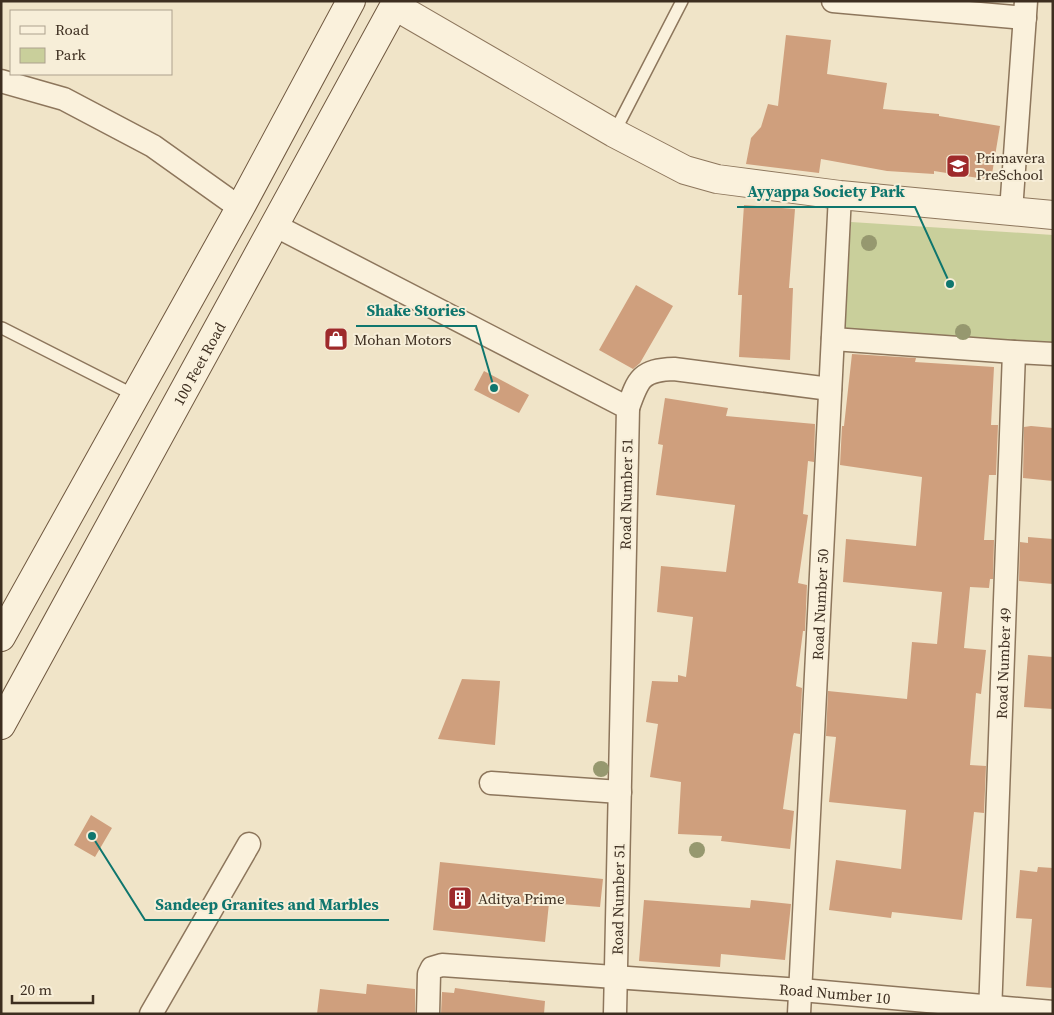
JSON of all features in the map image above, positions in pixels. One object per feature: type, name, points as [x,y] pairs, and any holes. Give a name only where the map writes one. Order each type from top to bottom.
[{"type":"main road","points":[[1,637],[240,208],[351,1]]},
{"type":"main road","points":[[396,4],[614,133],[685,170],[717,180],[840,195],[1053,215]]},
{"type":"main road","name":"100 Feet Road","points":[[1,725],[396,4]]},
{"type":"street","points":[[833,1],[1025,10],[1011,211]]},
{"type":"street","points":[[1,81],[64,100],[153,146],[240,208]]},
{"type":"street","name":"Road Number 50","points":[[799,1014],[840,195]]},
{"type":"street","points":[[276,226],[628,408]]},
{"type":"street","points":[[832,339],[1053,354]]},
{"type":"street","name":"Road Number 49","points":[[990,1010],[1014,352]]},
{"type":"street","name":"Road Number 51","points":[[615,1014],[628,408],[636,384],[655,369],[674,369],[830,389]]},
{"type":"street","points":[[491,783],[620,792]]},
{"type":"street","points":[[151,1014],[249,844]]},
{"type":"street","name":"Road Number 51","points":[[428,1014],[429,974],[436,965],[617,976]]},
{"type":"street","name":"Road Number 10","points":[[617,976],[800,990],[990,1010],[1053,1012]]},
{"type":"lane","points":[[614,133],[682,1]]},
{"type":"lane","points":[[2,328],[136,396]]},
{"type":"green space","points":[[851,222],[1053,235],[1053,346],[844,332]]},
{"type":"building","points":[[786,35],[831,40],[827,74],[887,83],[883,109],[939,114],[939,116],[1000,126],[991,180],[934,171],[934,174],[887,171],[821,159],[819,173],[746,164],[751,138],[761,127],[768,104],[778,106]]},
{"type":"building","points":[[744,205],[795,209],[789,288],[793,288],[790,360],[739,357],[742,295],[738,295]]},
{"type":"building","points":[[636,285],[673,306],[640,363],[633,369],[599,350]]},
{"type":"building","points":[[852,354],[916,358],[915,362],[994,367],[991,425],[998,425],[996,475],[989,475],[984,540],[994,540],[993,579],[990,579],[989,588],[970,587],[964,648],[986,650],[981,694],[976,693],[970,765],[986,766],[984,813],[974,812],[962,920],[892,912],[891,918],[829,910],[836,860],[901,869],[906,810],[829,802],[836,737],[826,736],[828,691],[907,699],[912,642],[937,644],[942,592],[843,582],[846,539],[916,546],[922,477],[840,465],[842,426],[844,426]]},
{"type":"building","points":[[484,371],[529,395],[519,413],[474,390]]},
{"type":"building","points":[[665,398],[728,408],[726,416],[815,424],[814,462],[808,461],[803,514],[808,515],[798,583],[807,585],[805,631],[803,631],[796,686],[802,688],[800,734],[794,733],[793,736],[783,809],[794,811],[790,849],[721,841],[722,836],[678,834],[681,782],[650,777],[658,724],[646,722],[652,681],[678,682],[678,675],[686,677],[693,617],[657,612],[661,566],[726,572],[735,505],[656,495],[663,445],[658,444]]},
{"type":"building","points":[[1024,427],[1053,428],[1053,481],[1023,478]]},
{"type":"building","points":[[1028,537],[1053,539],[1053,584],[1019,581],[1020,542],[1028,543]]},
{"type":"building","points":[[1028,655],[1053,657],[1053,709],[1024,707]]},
{"type":"building","points":[[462,679],[500,681],[495,745],[438,739]]},
{"type":"building","points":[[91,815],[112,828],[95,857],[74,845]]},
{"type":"building","points":[[440,862],[603,879],[600,907],[549,903],[545,942],[433,930]]},
{"type":"building","points":[[1038,867],[1053,868],[1053,988],[1026,986],[1032,919],[1016,918],[1020,870],[1037,872]]},
{"type":"building","points":[[644,900],[750,908],[751,900],[791,904],[785,960],[721,954],[720,967],[639,961]]},
{"type":"building","points":[[367,984],[415,989],[415,1014],[317,1014],[320,989],[366,994]]},
{"type":"building","points":[[455,988],[545,1001],[544,1014],[441,1014],[442,992],[454,993]]},
{"type":"place","name":"Primavera PreSchool","points":[[958,166]]},
{"type":"place","name":"Ayyappa Society Park","points":[[950,284]]},
{"type":"place","name":"Mohan Motors","points":[[336,339]]},
{"type":"place","name":"Shake Stories","points":[[494,388]]},
{"type":"place","name":"Sandeep Granites and Marbles","points":[[92,836]]},
{"type":"place","name":"Aditya Prime","points":[[460,898]]}]
